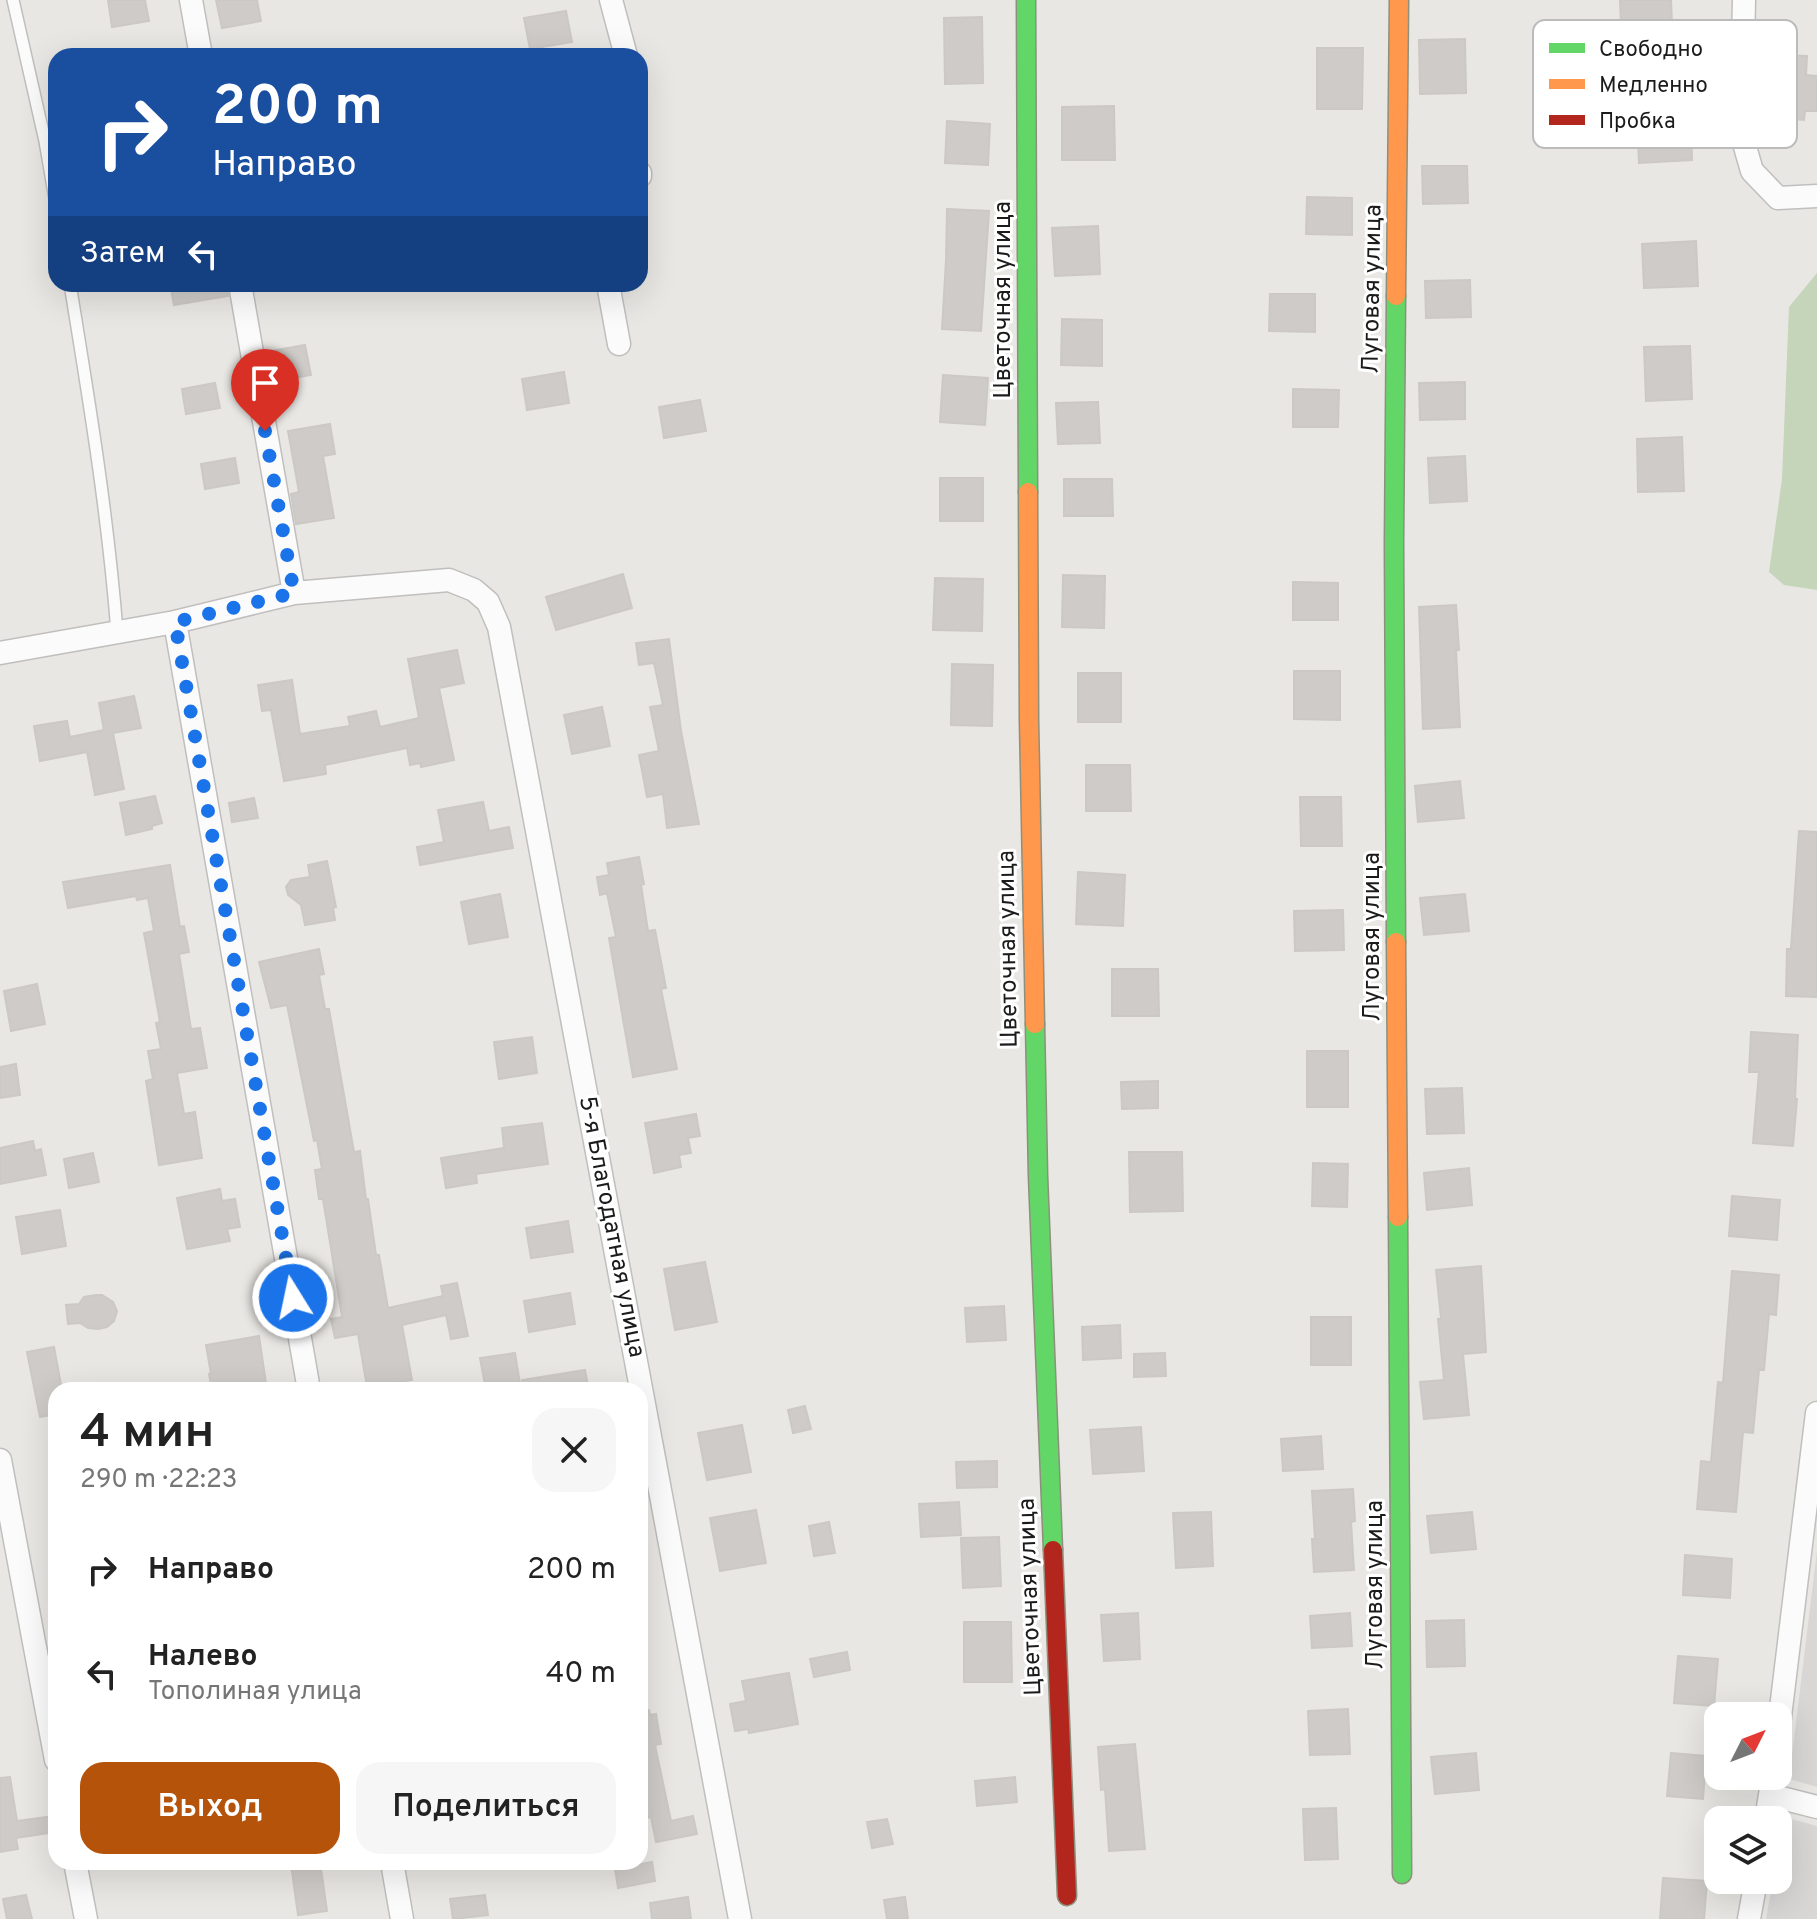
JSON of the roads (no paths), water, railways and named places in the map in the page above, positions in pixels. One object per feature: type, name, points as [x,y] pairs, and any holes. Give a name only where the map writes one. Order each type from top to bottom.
[{"type":"street","points":[[191,0],[200,48]]},
{"type":"street","points":[[611,0],[624,48]]},
{"type":"street","name":"Цветочная улица","points":[[1026,0],[1029,720],[1037,1145],[1067,1896]]},
{"type":"street","name":"Луговая улица","points":[[1399,0],[1394,543],[1402,1874]]},
{"type":"street","points":[[1744,0],[1744,20]]},
{"type":"street","points":[[1745,148],[1752,171],[1778,198],[1817,196]]},
{"type":"street","points":[[0,653],[175,622],[294,593],[241,292]]},
{"type":"street","points":[[609,292],[619,344]]},
{"type":"street","name":"5-я Благодатная улица","points":[[294,593],[449,580],[474,590],[488,602],[499,627],[640,1382]]},
{"type":"street","points":[[175,622],[308,1382]]},
{"type":"street","points":[[1782,1702],[1817,1413]]},
{"type":"street","name":"5-я Благодатная улица","points":[[648,1426],[740,1919]]},
{"type":"street","points":[[0,1460],[48,1717]]},
{"type":"street","points":[[1781,1790],[1817,1807]]},
{"type":"street","points":[[77,1870],[86,1919]]},
{"type":"street","points":[[393,1870],[402,1919]]},
{"type":"street","points":[[1749,1919],[1753,1894]]},
{"type":"lane","points":[[13,0],[48,158]]},
{"type":"lane","points":[[71,292],[94,428],[117,632]]}]
